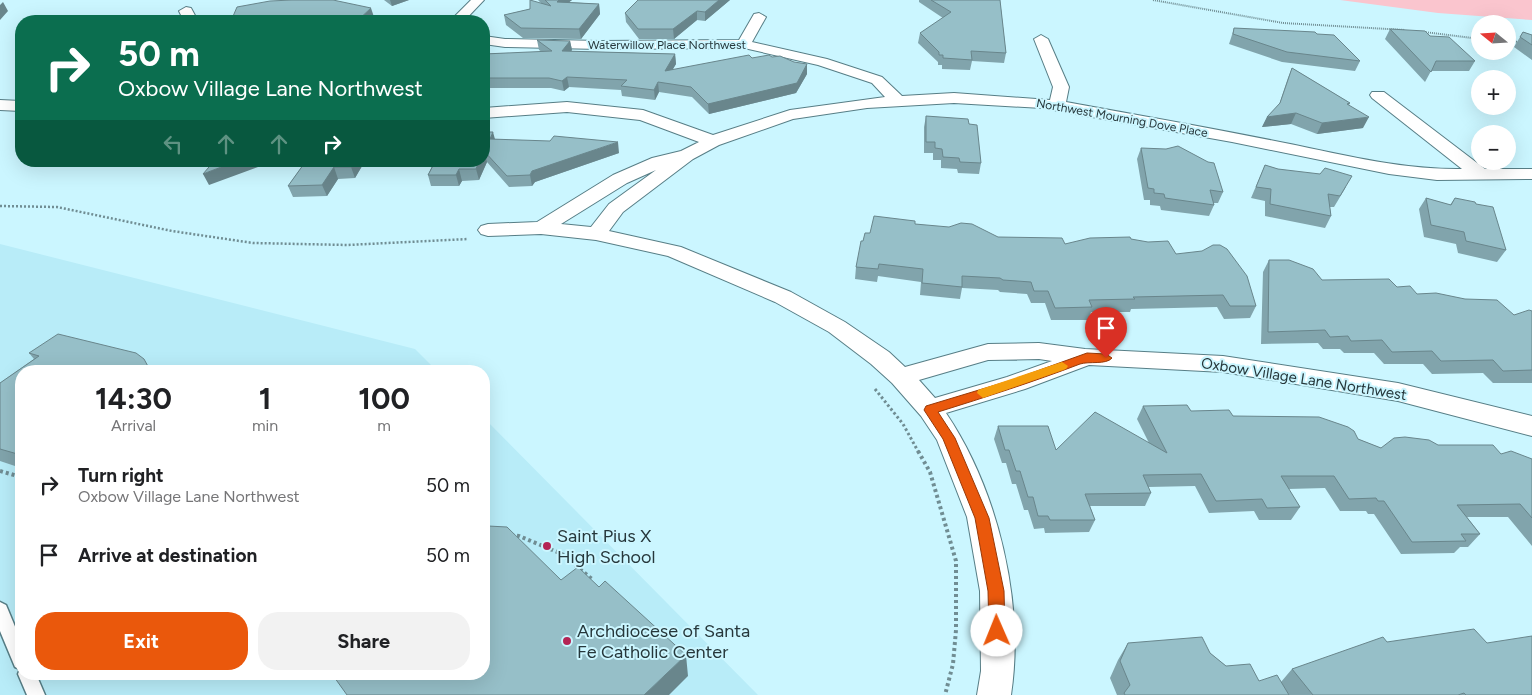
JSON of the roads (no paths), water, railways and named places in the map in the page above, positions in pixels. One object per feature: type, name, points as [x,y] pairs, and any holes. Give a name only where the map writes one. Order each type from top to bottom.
[{"type":"street","points":[[463,15],[478,0]]},
{"type":"street","points":[[744,44],[759,17]]},
{"type":"street","points":[[1042,39],[1061,87],[1058,106]]},
{"type":"street","name":"Waterwillow Place Northwest","points":[[490,40],[600,45],[744,44],[822,62],[878,80],[897,100]]},
{"type":"street","points":[[1378,95],[1481,175]]},
{"type":"street","name":"Northwest Mourning Dove Place","points":[[596,234],[616,208],[633,194],[653,182],[687,156],[713,142],[790,115],[897,100],[954,98],[1042,103],[1232,137],[1389,169],[1437,176],[1532,174]]},
{"type":"street","points":[[0,105],[15,106]]},
{"type":"street","points":[[490,113],[567,107],[643,115],[713,142]]},
{"type":"street","name":"Northwest Mourning Dove Place","points":[[542,228],[620,179],[658,162],[687,156]]},
{"type":"street","points":[[488,230],[542,228],[596,234],[674,250],[783,297],[837,327],[880,358],[901,377],[930,410],[949,438],[982,518],[996,591],[998,671],[994,695]]},
{"type":"street","points":[[901,377],[988,352],[1039,351],[1087,357]]},
{"type":"street","name":"Oxbow Village Lane Northwest","points":[[930,410],[1016,383],[1087,357],[1223,364],[1398,392],[1532,426]]},
{"type":"lane","points":[[0,610],[15,646]]},
{"type":"lane","points":[[30,680],[36,695]]},
{"type":"place","name":"Saint Pius X High School","points":[[547,546]]},
{"type":"place","name":"Archdiocese of Santa Fe Catholic Center","points":[[567,641]]}]
